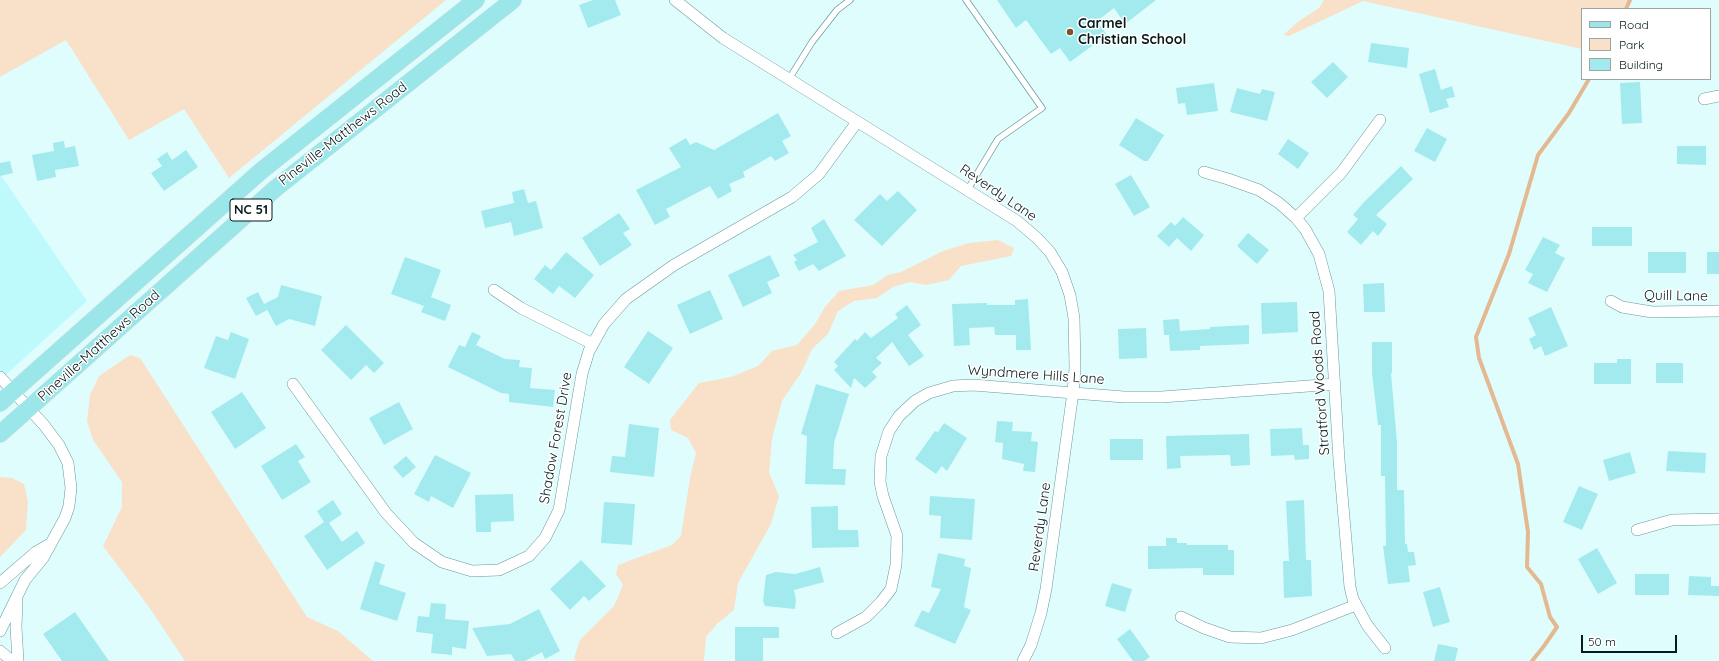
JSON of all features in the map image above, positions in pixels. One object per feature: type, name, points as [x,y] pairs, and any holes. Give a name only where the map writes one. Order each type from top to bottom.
[{"type":"main road","name":"Pineville-Matthews Road","points":[[0,434],[21,400],[261,171],[476,0]]},
{"type":"main road","name":"Pineville-Matthews Road","points":[[0,403],[21,400],[276,188],[513,0]]},
{"type":"street","name":"Reverdy Lane","points":[[675,0],[723,38],[857,122],[968,189],[1017,221],[1037,238],[1050,252],[1062,272],[1070,295],[1074,318],[1075,368],[1073,392],[1046,589],[1041,613],[1031,645],[1023,661]]},
{"type":"street","points":[[1704,99],[1719,96]]},
{"type":"street","points":[[1296,218],[1340,173],[1380,120]]},
{"type":"street","name":"Shadow Forest Drive","points":[[293,384],[386,513],[414,543],[442,562],[472,571],[499,570],[529,556],[545,538],[559,510],[582,374],[593,344],[604,324],[626,299],[674,265],[792,197],[819,174],[857,122]]},
{"type":"street","name":"Stratford Woods Road","points":[[1204,172],[1258,190],[1279,203],[1296,218],[1313,241],[1319,254],[1327,278],[1350,587],[1356,605],[1367,625],[1385,648]]},
{"type":"street","points":[[494,290],[521,308],[593,344]]},
{"type":"street","name":"Quill Lane","points":[[1611,301],[1622,307],[1652,312],[1719,311]]},
{"type":"street","points":[[0,377],[44,425],[59,445],[68,464],[71,488],[67,512],[58,532],[42,558],[25,580],[0,631]]},
{"type":"street","name":"Wyndmere Hills Lane","points":[[837,633],[866,616],[881,602],[891,589],[896,565],[897,536],[883,496],[879,469],[884,444],[889,431],[899,416],[915,401],[935,390],[961,385],[1073,392],[1124,397],[1162,397],[1336,384]]},
{"type":"street","points":[[1637,530],[1672,520],[1719,519]]},
{"type":"street","points":[[0,583],[36,552],[50,544]]},
{"type":"street","points":[[18,594],[16,627],[18,661]]},
{"type":"street","points":[[1181,616],[1204,628],[1230,637],[1261,638],[1292,630],[1356,605]]},
{"type":"street","points":[[0,652],[12,661]]},
{"type":"lane","points":[[788,79],[812,42],[837,10],[850,0]]},
{"type":"lane","points":[[966,0],[1042,108],[998,139],[968,189]]},
{"type":"shaded area","points":[[0,174],[87,301],[0,380]]},
{"type":"green space","points":[[0,0],[446,0],[229,178],[184,109],[129,140],[66,40],[0,77]]},
{"type":"green space","points":[[1324,0],[1632,0],[1628,8],[1581,8],[1581,49],[1363,1],[1289,36],[1283,35],[1299,21],[1319,8]]},
{"type":"green space","points":[[998,240],[1014,248],[1011,256],[961,266],[949,280],[926,285],[910,282],[893,287],[877,298],[854,301],[838,311],[828,334],[812,349],[801,373],[782,401],[772,439],[769,473],[779,496],[771,524],[738,583],[734,610],[718,623],[706,637],[704,661],[576,661],[574,658],[580,640],[614,606],[623,585],[616,574],[618,565],[672,545],[681,536],[690,478],[696,453],[688,438],[671,430],[670,420],[699,383],[731,377],[758,366],[772,351],[797,345],[815,324],[825,307],[839,291],[873,285],[888,275],[901,272],[943,251],[969,243]]},
{"type":"green space","points":[[130,355],[140,358],[307,617],[338,631],[373,661],[185,661],[149,607],[103,546],[122,507],[122,482],[93,440],[87,421],[90,395],[99,376]]},
{"type":"green space","points":[[0,477],[12,478],[24,484],[28,502],[26,530],[0,557]]},
{"type":"building","points":[[593,0],[615,0],[621,15],[588,28],[579,5]]},
{"type":"building","name":"Carmel Christian School","points":[[997,0],[1156,0],[1125,24],[1114,8],[1097,21],[1107,35],[1070,62],[1060,48],[1051,54],[1026,20],[1016,28]]},
{"type":"building","points":[[1371,43],[1409,48],[1407,68],[1368,62]]},
{"type":"building","points":[[1333,62],[1348,77],[1327,98],[1311,82]]},
{"type":"building","points":[[1435,69],[1441,90],[1452,86],[1455,97],[1446,99],[1449,107],[1430,113],[1419,74]]},
{"type":"building","points":[[1640,82],[1642,123],[1622,124],[1620,83]]},
{"type":"building","points":[[1214,83],[1218,111],[1187,115],[1185,103],[1178,104],[1176,88]]},
{"type":"building","points":[[1237,88],[1260,94],[1262,89],[1275,92],[1267,121],[1230,112]]},
{"type":"building","points":[[778,113],[791,136],[782,141],[789,153],[775,161],[771,156],[743,172],[745,177],[729,184],[732,191],[718,199],[710,186],[666,209],[670,217],[655,225],[636,190],[681,167],[669,148],[686,138],[690,145],[696,142],[714,150]]},
{"type":"building","points":[[1136,118],[1164,135],[1148,161],[1144,161],[1119,145]]},
{"type":"building","points":[[1427,128],[1447,139],[1435,162],[1414,151]]},
{"type":"building","points":[[1288,139],[1309,153],[1298,169],[1278,154]]},
{"type":"building","points":[[64,141],[65,148],[75,146],[79,166],[55,170],[56,177],[37,181],[32,155],[54,151],[53,143]]},
{"type":"building","points":[[1677,146],[1706,146],[1706,165],[1677,164]]},
{"type":"building","points":[[186,150],[198,167],[164,191],[151,173],[162,166],[157,159],[167,152],[172,160]]},
{"type":"building","points":[[10,161],[13,173],[0,176],[0,163]]},
{"type":"building","points":[[1401,166],[1413,179],[1376,215],[1387,224],[1378,236],[1373,231],[1361,245],[1347,232],[1358,219],[1353,215],[1363,203]]},
{"type":"building","points":[[1131,175],[1150,207],[1134,216],[1115,184]]},
{"type":"building","points":[[524,189],[528,203],[536,201],[543,228],[514,236],[511,222],[485,228],[481,211],[514,203],[512,192]]},
{"type":"building","points":[[898,191],[917,210],[882,246],[854,220],[880,194],[887,201]]},
{"type":"building","points":[[619,213],[630,229],[623,233],[632,245],[600,266],[582,238]]},
{"type":"building","points":[[1183,217],[1204,235],[1191,251],[1177,238],[1169,247],[1157,236],[1171,222],[1175,226]]},
{"type":"building","points":[[824,219],[846,256],[819,271],[813,264],[799,271],[794,262],[797,260],[793,255],[818,242],[811,228]]},
{"type":"building","points":[[1592,227],[1632,227],[1632,246],[1592,246]]},
{"type":"building","points":[[1248,233],[1269,250],[1257,264],[1237,246]]},
{"type":"building","points":[[1543,237],[1560,245],[1555,253],[1565,258],[1547,292],[1528,283],[1533,274],[1525,270]]},
{"type":"building","points":[[566,252],[594,275],[575,298],[559,286],[553,294],[534,279],[545,265],[551,270]]},
{"type":"building","points":[[1648,252],[1686,252],[1686,273],[1648,273]]},
{"type":"building","points":[[1707,252],[1719,252],[1719,274],[1707,274]]},
{"type":"building","points":[[770,255],[780,276],[767,282],[772,293],[743,307],[728,275]]},
{"type":"building","points":[[405,257],[441,270],[431,297],[451,305],[445,321],[421,312],[424,306],[391,294]]},
{"type":"building","points":[[1384,283],[1385,312],[1364,312],[1363,284]]},
{"type":"building","points":[[281,285],[322,296],[315,326],[289,319],[276,326],[264,304],[278,297]]},
{"type":"building","points":[[710,290],[723,319],[690,334],[677,305]]},
{"type":"building","points":[[258,292],[267,310],[256,316],[246,298]]},
{"type":"building","points":[[1028,299],[1031,350],[1016,350],[1016,335],[995,335],[994,327],[969,328],[970,345],[954,346],[952,304],[987,303],[987,305],[1015,305],[1015,300]]},
{"type":"building","points":[[1297,302],[1298,332],[1262,334],[1261,303]]},
{"type":"building","points":[[907,305],[921,325],[908,335],[924,356],[909,366],[892,342],[876,358],[882,363],[872,372],[877,377],[865,388],[854,378],[851,388],[834,370],[838,366],[834,362],[855,339],[857,341],[865,332],[871,338],[898,318],[895,314]]},
{"type":"building","points":[[1551,307],[1568,346],[1545,356],[1541,346],[1534,350],[1529,339],[1536,335],[1528,318]]},
{"type":"building","points":[[1179,319],[1180,331],[1210,329],[1210,327],[1249,325],[1249,344],[1200,346],[1200,350],[1170,351],[1169,335],[1164,335],[1163,320]]},
{"type":"building","points":[[346,325],[384,363],[374,373],[366,365],[351,380],[321,350]]},
{"type":"building","points":[[1146,328],[1147,358],[1119,359],[1118,329]]},
{"type":"building","points":[[648,331],[673,348],[649,384],[624,367]]},
{"type":"building","points":[[231,332],[249,339],[235,379],[204,368],[216,336],[228,340]]},
{"type":"building","points":[[472,332],[481,336],[476,345],[505,359],[520,360],[519,367],[532,368],[530,388],[555,390],[553,407],[509,402],[509,394],[501,393],[448,367],[459,345],[465,347]]},
{"type":"building","points":[[1372,342],[1392,342],[1391,373],[1397,443],[1397,490],[1404,490],[1405,544],[1407,544],[1408,552],[1414,552],[1416,565],[1408,566],[1410,582],[1388,584],[1383,546],[1386,546],[1385,476],[1381,476],[1381,425],[1378,425],[1372,373]]},
{"type":"building","points":[[1617,359],[1631,359],[1631,384],[1594,384],[1594,363],[1617,363]]},
{"type":"building","points":[[1656,363],[1683,363],[1683,383],[1656,383]]},
{"type":"building","points":[[816,384],[849,394],[834,443],[833,469],[846,469],[845,485],[805,484],[807,436],[801,434]]},
{"type":"building","points":[[242,392],[266,428],[235,449],[211,412]]},
{"type":"building","points":[[399,402],[413,429],[384,445],[369,418]]},
{"type":"building","points":[[997,421],[1013,422],[1012,431],[1032,432],[1031,441],[1038,442],[1035,472],[1023,471],[1024,464],[1002,459],[1003,443],[995,442]]},
{"type":"building","points":[[944,423],[967,438],[947,471],[942,466],[936,474],[915,459],[935,431],[938,432]]},
{"type":"building","points":[[629,424],[659,428],[654,477],[610,472],[612,456],[625,457]]},
{"type":"building","points":[[1302,428],[1303,445],[1309,445],[1309,459],[1295,460],[1294,455],[1271,456],[1270,429]]},
{"type":"building","points":[[1249,434],[1250,465],[1231,466],[1230,455],[1180,456],[1181,468],[1167,469],[1166,436]]},
{"type":"building","points":[[1110,439],[1143,439],[1143,460],[1110,460]]},
{"type":"building","points":[[296,444],[305,457],[298,461],[311,482],[282,500],[261,466]]},
{"type":"building","points":[[1668,451],[1706,453],[1705,473],[1666,471]]},
{"type":"building","points":[[1630,452],[1636,473],[1609,481],[1603,460]]},
{"type":"building","points":[[435,455],[471,473],[453,508],[431,496],[429,502],[414,494]]},
{"type":"building","points":[[406,456],[416,467],[403,478],[393,467]]},
{"type":"building","points":[[1579,486],[1598,494],[1582,530],[1563,522]]},
{"type":"building","points":[[513,494],[514,521],[491,522],[491,532],[476,532],[475,495]]},
{"type":"building","points":[[930,496],[975,499],[972,540],[940,538],[941,516],[929,515]]},
{"type":"building","points":[[333,500],[342,514],[329,523],[342,542],[357,531],[365,543],[327,570],[304,536],[324,522],[317,511]]},
{"type":"building","points":[[1304,500],[1306,560],[1311,560],[1312,596],[1284,598],[1283,561],[1289,561],[1286,501]]},
{"type":"building","points":[[604,502],[635,504],[632,545],[601,543]]},
{"type":"building","points":[[838,506],[838,530],[858,530],[859,547],[812,548],[811,507]]},
{"type":"building","points":[[1166,538],[1177,538],[1177,543],[1187,543],[1187,545],[1228,545],[1228,550],[1234,550],[1234,575],[1203,575],[1203,568],[1148,569],[1148,546],[1166,546]]},
{"type":"building","points":[[1597,548],[1617,583],[1598,594],[1578,559]]},
{"type":"building","points":[[938,553],[965,559],[964,566],[971,568],[964,607],[971,610],[955,644],[914,626],[922,610],[929,613],[941,589],[931,587]]},
{"type":"building","points":[[581,560],[606,586],[589,601],[584,596],[570,610],[550,589]]},
{"type":"building","points":[[375,561],[385,565],[379,584],[406,593],[397,621],[360,609]]},
{"type":"building","points":[[820,567],[824,582],[794,590],[796,600],[795,609],[765,606],[763,601],[766,575],[776,572],[795,574]]},
{"type":"building","points":[[1635,574],[1669,574],[1669,595],[1635,595]]},
{"type":"building","points":[[1689,576],[1711,577],[1711,586],[1719,586],[1719,596],[1688,595]]},
{"type":"building","points":[[1112,583],[1132,589],[1125,612],[1105,606]]},
{"type":"building","points":[[1440,587],[1450,622],[1433,627],[1423,592]]},
{"type":"building","points":[[431,603],[446,604],[445,619],[469,621],[466,649],[452,647],[452,655],[431,653],[433,634],[416,632],[418,616],[429,617]]},
{"type":"building","points":[[539,609],[560,651],[545,659],[542,652],[525,661],[515,661],[511,654],[487,656],[472,628],[510,624]]},
{"type":"building","points":[[75,612],[109,661],[62,661],[43,634]]},
{"type":"building","points":[[735,627],[779,627],[779,638],[763,638],[763,661],[735,661]]},
{"type":"building","points":[[1130,629],[1150,657],[1144,661],[1133,661],[1117,639]]},
{"type":"building","points":[[1438,644],[1458,648],[1455,661],[1434,661]]},
{"type":"waterway","points":[[1626,8],[1630,0]]},
{"type":"waterway","points":[[1532,661],[1557,627],[1550,617],[1541,584],[1527,567],[1528,532],[1518,464],[1479,358],[1476,337],[1509,254],[1538,155],[1569,113],[1588,80]]},
{"type":"place","name":"Carmel Christian School","points":[[1070,32]]}]
